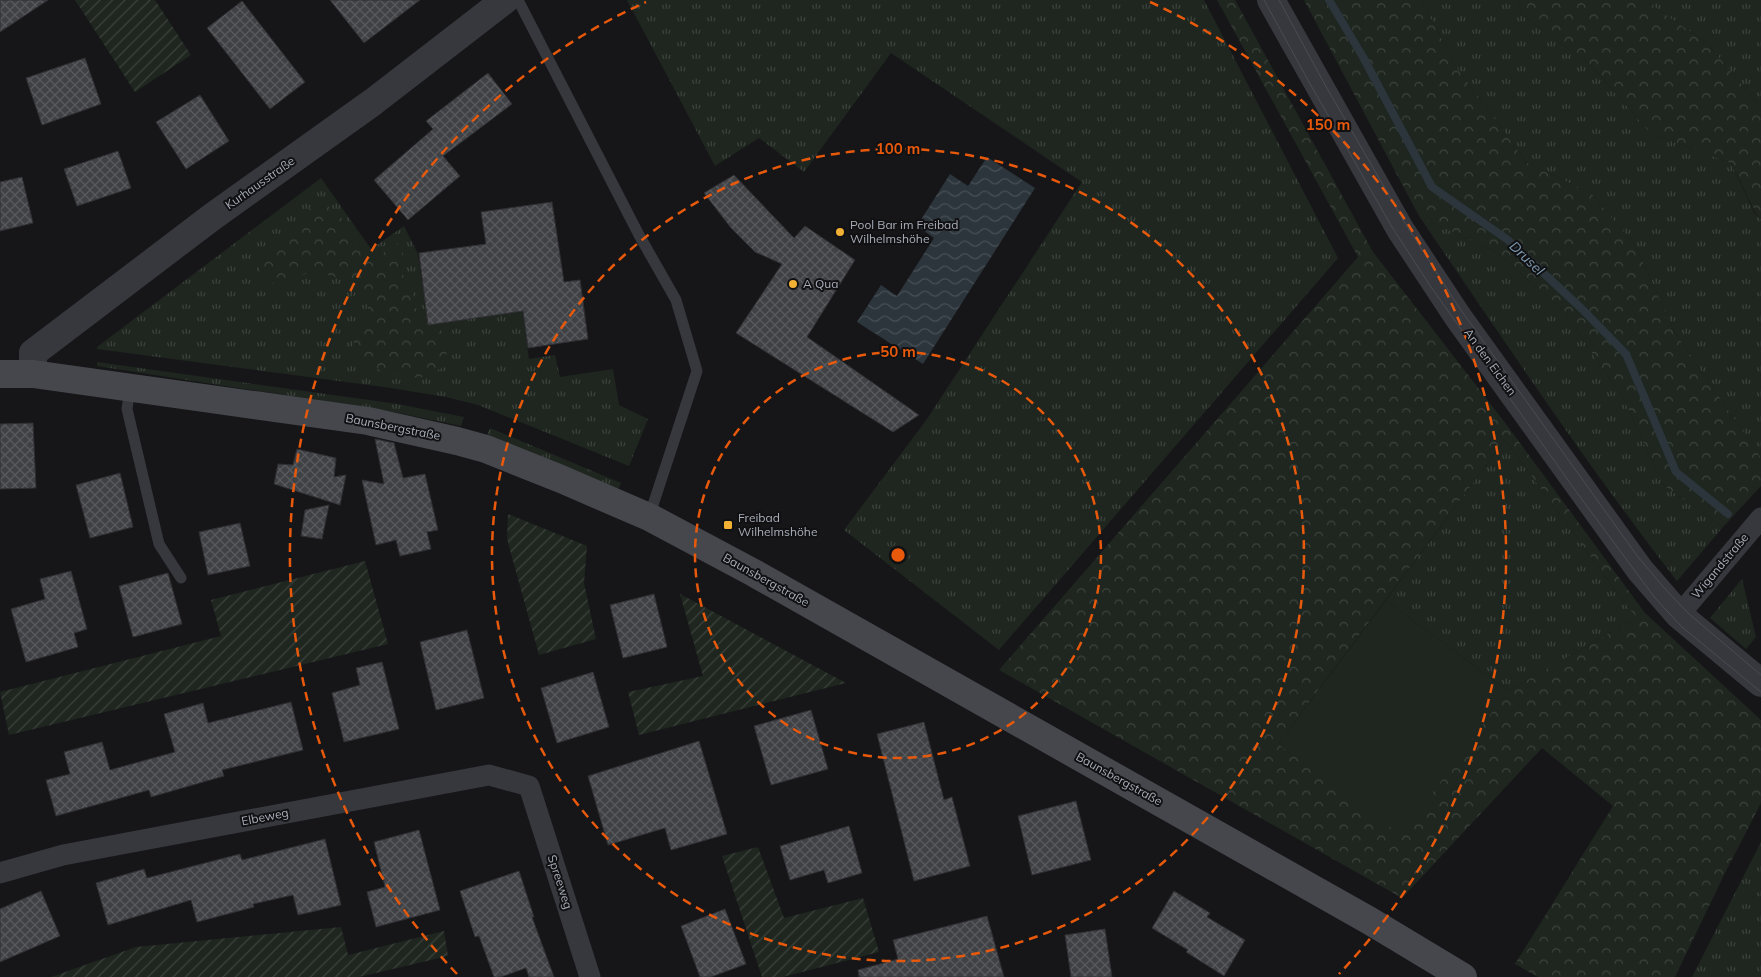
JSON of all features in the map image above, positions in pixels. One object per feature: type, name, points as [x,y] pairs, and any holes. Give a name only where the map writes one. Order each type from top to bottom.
[{"type":"main road","name":"Baunsbergstraße","points":[[0,374],[33,374],[368,421],[457,440],[486,449],[648,517],[763,578],[1353,912],[1461,977]]},
{"type":"street","name":"Kurhausstraße","points":[[33,374],[32,353],[212,217],[373,102],[504,0]]},
{"type":"street","name":"An den Eichen","points":[[1271,0],[1352,145],[1426,271],[1458,317],[1640,570],[1678,615],[1761,684]]},
{"type":"street","name":"Wigandstraße","points":[[1678,615],[1761,518]]},
{"type":"street","name":"Elbeweg","points":[[0,873],[62,855],[490,775],[529,786]]},
{"type":"street","name":"Spreeweg","points":[[529,786],[590,977]]},
{"type":"lane","points":[[518,0],[639,235],[676,300],[697,371],[648,517]]},
{"type":"lane","points":[[130,387],[127,409],[159,544],[182,578]]},
{"type":"green space","points":[[75,0],[155,0],[191,55],[135,92]]},
{"type":"green space","points":[[627,0],[1204,0],[1338,258],[999,650],[844,530],[927,419],[1082,182],[891,53],[804,172],[759,138],[715,166]]},
{"type":"green space","points":[[1217,0],[1235,0],[1373,252],[1506,424],[1645,613],[1761,720],[1761,803],[1675,977],[1538,977],[1515,964],[1613,806],[1542,748],[1402,898],[999,670],[1358,257]],"holes":[[[1505,440],[1636,618],[1508,691],[1278,744]]]},
{"type":"green space","points":[[1304,0],[1421,0],[1457,68],[1527,163],[1591,193],[1636,247],[1674,331],[1761,458],[1761,486],[1723,527],[1663,485],[1624,400],[1563,310],[1496,252],[1419,216]]},
{"type":"green space","points":[[1421,0],[1516,0],[1524,16],[1592,66],[1650,133],[1731,163],[1755,214],[1761,219],[1761,458],[1674,331],[1636,247],[1591,193],[1527,163],[1457,68]]},
{"type":"green space","points":[[1516,0],[1644,0],[1707,43],[1761,108],[1761,219],[1756,214],[1731,163],[1650,133],[1592,66],[1524,16]]},
{"type":"green space","points":[[1644,0],[1761,0],[1761,108],[1707,43]]},
{"type":"green space","points":[[321,178],[371,249],[404,226],[418,254],[428,325],[518,279],[529,359],[555,355],[560,377],[613,369],[619,405],[648,419],[629,466],[478,405],[446,397],[97,349],[97,347]]},
{"type":"green space","points":[[325,203],[347,223],[357,247],[378,258],[391,245],[399,243],[403,253],[401,272],[413,296],[418,322],[441,330],[449,341],[444,367],[420,378],[381,371],[360,357],[353,346],[356,331],[370,310],[352,281],[311,271],[278,287],[259,271],[262,251],[280,244],[298,226],[304,211]]},
{"type":"green space","points":[[1419,216],[1496,252],[1563,310],[1624,400],[1663,485],[1723,527],[1677,581],[1578,447]]},
{"type":"green space","points":[[97,362],[398,404],[464,417],[461,426],[394,412],[97,366]]},
{"type":"green space","points":[[490,428],[621,483],[618,490],[487,435]]},
{"type":"green space","points":[[1505,440],[1636,618],[1508,691],[1386,600]]},
{"type":"green space","points":[[508,514],[587,546],[584,583],[596,639],[539,655],[507,539]]},
{"type":"green space","points":[[365,561],[388,644],[9,735],[0,692],[221,636],[211,600]]},
{"type":"green space","points":[[1742,579],[1756,637],[1746,649],[1710,618]]},
{"type":"green space","points":[[680,594],[846,683],[639,735],[628,692],[703,676]]},
{"type":"green space","points":[[1386,600],[1508,691],[1401,835],[1278,744]]},
{"type":"green space","points":[[1761,842],[1761,977],[1692,977]]},
{"type":"green space","points":[[758,847],[784,918],[863,898],[879,952],[783,977],[762,977],[722,856]]},
{"type":"green space","points":[[341,927],[348,955],[444,931],[448,956],[359,977],[51,977],[136,947]]},
{"type":"water","points":[[987,157],[1035,188],[923,364],[857,322],[881,285],[897,296],[934,238],[917,226],[950,174],[968,186]]},
{"type":"building","points":[[0,0],[48,0],[0,32]]},
{"type":"building","points":[[330,0],[420,0],[364,43]]},
{"type":"building","points":[[242,1],[305,82],[270,109],[207,28]]},
{"type":"building","points":[[85,58],[101,104],[42,125],[26,78]]},
{"type":"building","points":[[488,73],[512,104],[443,156],[460,176],[408,220],[374,180],[433,129],[426,121]]},
{"type":"building","points":[[200,95],[229,141],[186,169],[156,122]]},
{"type":"building","points":[[118,151],[131,188],[77,206],[64,169]]},
{"type":"building","points":[[734,175],[794,238],[805,226],[855,260],[807,337],[919,415],[893,432],[736,333],[782,264],[755,252],[731,228],[704,193]]},
{"type":"building","points":[[22,177],[33,223],[0,231],[0,182]]},
{"type":"building","points":[[552,202],[564,282],[580,280],[588,339],[528,348],[523,311],[428,325],[419,253],[486,244],[481,212]]},
{"type":"building","points":[[33,423],[36,488],[0,489],[0,424]]},
{"type":"building","points":[[375,439],[394,443],[403,478],[425,474],[438,530],[427,532],[431,549],[400,556],[396,540],[376,545],[362,480],[384,484]]},
{"type":"building","points":[[297,449],[336,458],[334,477],[346,475],[340,505],[274,484],[278,464],[293,465]]},
{"type":"building","points":[[120,473],[133,527],[90,538],[76,485]]},
{"type":"building","points":[[329,505],[322,539],[301,536],[305,510]]},
{"type":"building","points":[[240,523],[250,566],[208,575],[199,532]]},
{"type":"building","points":[[71,571],[87,629],[74,633],[78,647],[26,662],[11,609],[45,599],[40,579]]},
{"type":"building","points":[[168,573],[182,624],[133,637],[119,586]]},
{"type":"building","points":[[654,594],[667,647],[623,658],[610,605]]},
{"type":"building","points":[[467,630],[484,698],[436,710],[420,642]]},
{"type":"building","points":[[382,662],[399,729],[344,742],[332,693],[360,685],[356,668]]},
{"type":"building","points":[[593,672],[609,727],[557,743],[541,688]]},
{"type":"building","points":[[291,702],[303,750],[222,770],[224,776],[151,797],[149,790],[56,816],[46,780],[70,774],[64,752],[102,742],[110,770],[175,752],[164,714],[203,703],[208,723]]},
{"type":"building","points":[[811,710],[828,769],[771,785],[754,726]]},
{"type":"building","points":[[924,722],[944,800],[952,797],[970,866],[914,881],[877,734]]},
{"type":"building","points":[[699,741],[727,834],[671,850],[665,828],[608,845],[588,776]]},
{"type":"building","points":[[1076,801],[1091,860],[1032,875],[1018,816]]},
{"type":"building","points":[[849,826],[862,873],[828,883],[824,870],[790,880],[780,846]]},
{"type":"building","points":[[419,830],[440,910],[376,927],[367,892],[385,887],[374,842]]},
{"type":"building","points":[[325,839],[341,905],[298,915],[293,895],[253,904],[254,907],[197,922],[191,900],[108,925],[96,883],[144,869],[147,878],[240,854],[242,860]]},
{"type":"building","points":[[519,871],[534,917],[532,917],[554,977],[529,977],[526,968],[501,977],[494,977],[479,936],[475,937],[460,891]]},
{"type":"building","points":[[41,891],[60,936],[0,962],[0,909]]},
{"type":"building","points":[[1174,891],[1210,913],[1207,917],[1245,940],[1224,976],[1186,952],[1188,950],[1152,928]]},
{"type":"building","points":[[725,909],[746,964],[711,977],[700,977],[681,926]]},
{"type":"building","points":[[987,916],[1004,977],[859,977],[858,970],[898,959],[893,940]]},
{"type":"building","points":[[1105,929],[1112,977],[1071,977],[1065,935]]},
{"type":"waterway","name":"Drusel","points":[[1329,0],[1363,57],[1432,187],[1508,240],[1582,309],[1626,354],[1676,472],[1728,514]]},
{"type":"tram line","points":[[1264,0],[1392,227],[1431,287],[1575,490],[1655,598],[1682,627],[1761,692]]},
{"type":"tram line","points":[[1279,0],[1324,83],[1405,223],[1458,306],[1638,557],[1689,614],[1761,675]]},
{"type":"place","name":"Pool Bar im Freibad Wilhelmshöhe","points":[[840,232]]},
{"type":"place","name":"A Qua","points":[[793,284]]},
{"type":"place","name":"Freibad Wilhelmshöhe","points":[[728,525]]}]
